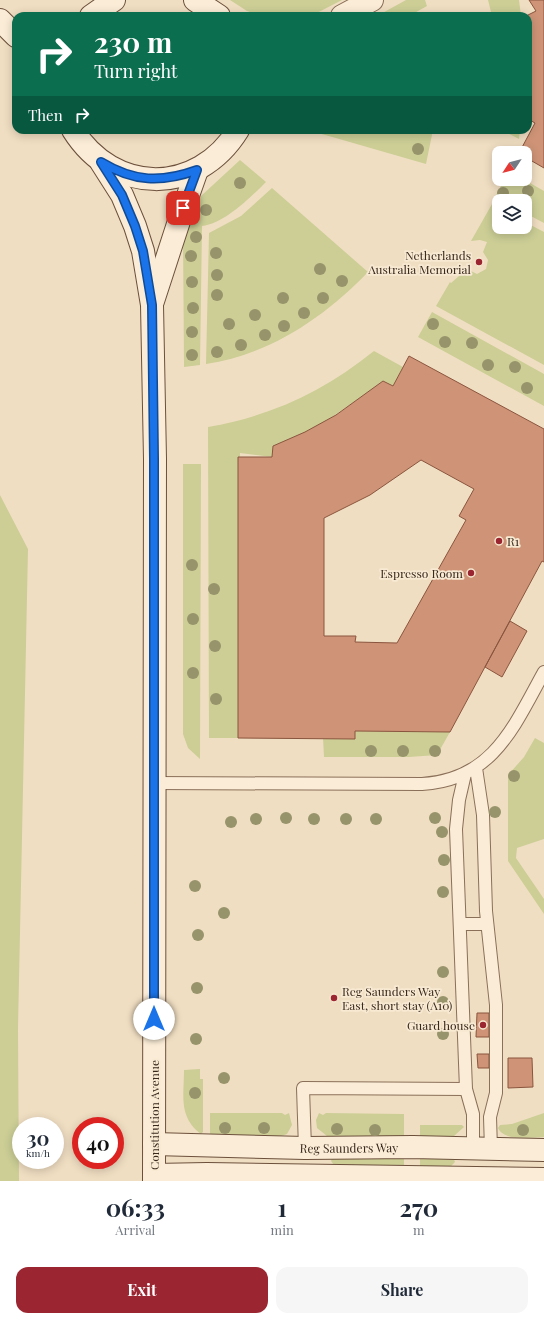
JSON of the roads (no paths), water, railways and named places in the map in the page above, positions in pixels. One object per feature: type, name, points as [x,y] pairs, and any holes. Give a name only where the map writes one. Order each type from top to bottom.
[{"type":"street","points":[[97,12],[114,0]]},
{"type":"street","points":[[350,12],[372,0]]},
{"type":"street","points":[[206,7],[220,12]]},
{"type":"street","points":[[0,20],[12,32]]},
{"type":"street","points":[[76,134],[90,153],[101,162],[113,169],[141,178],[170,178],[197,170],[220,153],[235,134]]},
{"type":"street","name":"Constitution Avenue","points":[[101,162],[122,195],[135,226],[143,251],[152,305],[154,459],[154,1178]]},
{"type":"street","name":"Constitution Avenue","points":[[152,305],[197,170]]},
{"type":"street","name":"Reg Saunders Way","points":[[154,1144],[305,1148],[413,1147],[544,1150]]},
{"type":"street","points":[[305,1148],[305,1175]]},
{"type":"street","points":[[482,1149],[483,1180]]},
{"type":"street","points":[[154,1178],[207,1174],[483,1180],[544,1179]]},
{"type":"lane","points":[[154,783],[422,784],[440,782],[465,774],[476,768],[493,754],[508,735],[544,672]]},
{"type":"lane","points":[[476,768],[484,815],[487,924],[496,1021],[496,1093],[482,1149]]},
{"type":"lane","points":[[465,774],[456,822],[466,1089],[482,1149]]},
{"type":"lane","points":[[460,924],[487,924]]},
{"type":"lane","points":[[305,1148],[303,1088],[466,1089]]},
{"type":"place","name":"Netherlands Australia Memorial","points":[[479,262]]},
{"type":"place","name":"R1","points":[[499,541]]},
{"type":"place","name":"Espresso Room","points":[[471,573]]},
{"type":"place","name":"Reg Saunders Way East, short stay (A10)","points":[[334,998]]},
{"type":"place","name":"Guard house","points":[[483,1025]]}]
